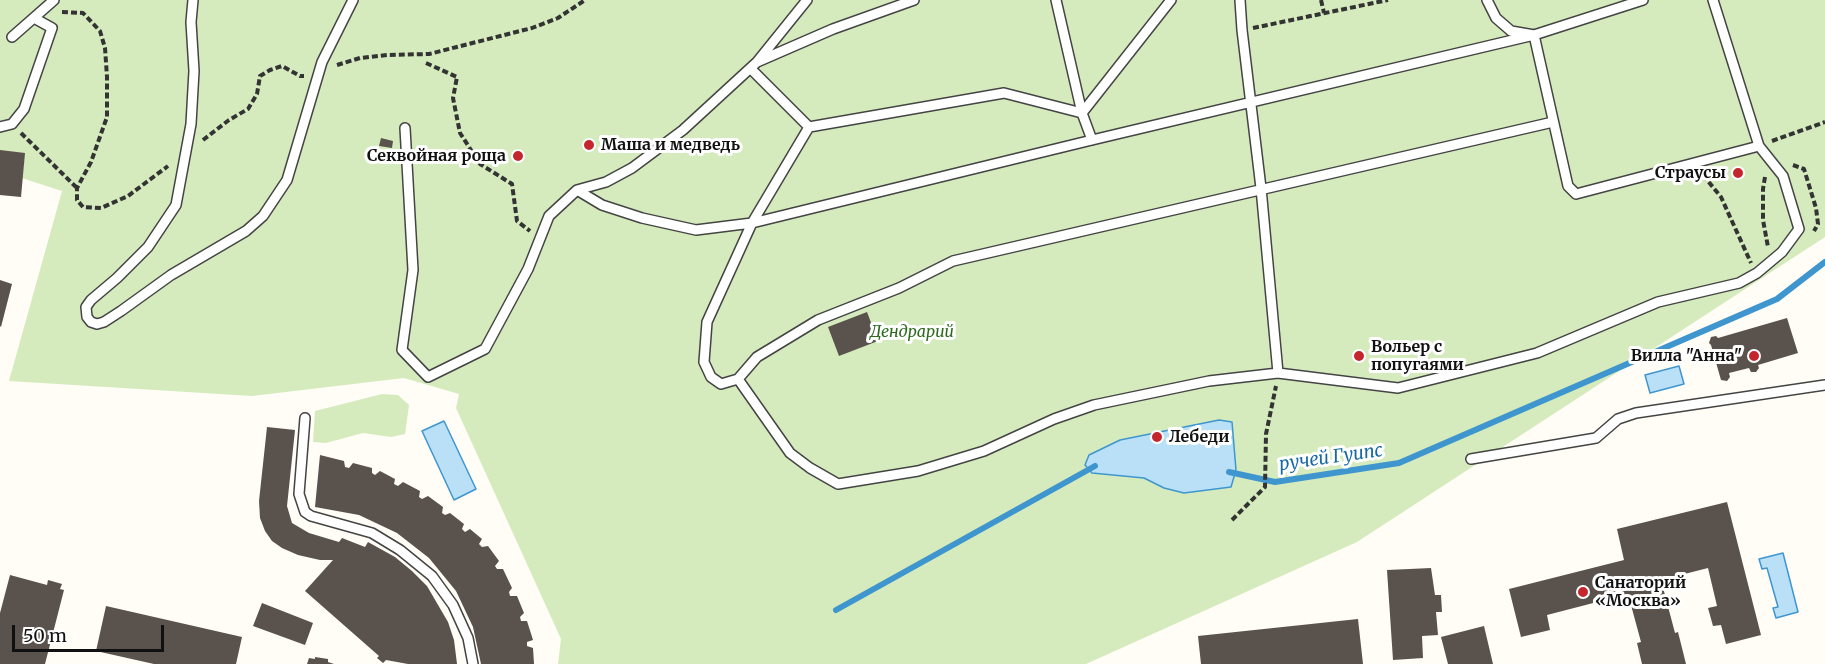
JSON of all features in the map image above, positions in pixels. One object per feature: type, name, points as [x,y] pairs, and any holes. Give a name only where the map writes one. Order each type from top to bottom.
[{"type":"lane","points":[[12,37],[54,0]]},
{"type":"lane","points":[[194,0],[191,22],[194,71],[191,124],[176,205],[148,247],[86,307],[87,317],[91,322],[97,324],[104,322],[171,275],[246,231],[263,216],[287,180],[322,62],[353,0]]},
{"type":"lane","points":[[405,128],[413,270],[402,350],[428,377],[485,349],[528,269],[549,216],[577,190],[606,182],[632,168],[683,130],[754,66],[807,0]]},
{"type":"lane","points":[[754,66],[833,29],[914,0]]},
{"type":"lane","points":[[1056,0],[1082,113],[1092,140]]},
{"type":"lane","points":[[1082,113],[1171,0]]},
{"type":"lane","points":[[1240,0],[1261,188],[1278,373]]},
{"type":"lane","points":[[1487,0],[1496,18],[1511,31],[1534,34]]},
{"type":"lane","points":[[577,190],[602,205],[642,218],[696,230],[752,223],[1534,34],[1643,0]]},
{"type":"lane","points":[[738,379],[790,453],[838,484],[918,471],[984,451],[1054,419],[1094,405],[1209,381],[1278,373],[1398,388],[1538,353],[1658,302],[1739,283],[1757,273],[1771,261],[1789,244],[1798,229],[1783,176],[1759,146],[1713,0]]},
{"type":"lane","points":[[0,127],[12,124],[24,109],[52,28],[38,15]]},
{"type":"lane","points":[[1534,34],[1568,186],[1576,194],[1759,146]]},
{"type":"lane","points":[[754,66],[809,127]]},
{"type":"lane","points":[[1082,113],[1004,93],[809,127],[752,223],[707,322],[704,362],[711,377],[722,384],[738,379],[757,357],[818,320],[899,288],[953,261],[1553,122]]},
{"type":"lane","points":[[1471,459],[1596,438],[1618,419],[1636,413],[1825,385]]},
{"type":"lane","points":[[305,418],[299,494],[305,512],[311,516],[372,533],[400,550],[432,576],[453,605],[468,638],[473,664]]},
{"type":"path","points":[[38,15],[83,13],[100,31],[105,48],[106,117],[91,162],[77,188],[77,200],[82,207],[101,208],[128,196],[229,120],[248,109],[257,94],[260,76],[270,70],[282,66],[300,76],[319,74],[339,63],[360,58],[429,54],[532,28],[558,18],[585,0]]},
{"type":"path","points":[[1321,0],[1324,13]]},
{"type":"path","points":[[1242,30],[1388,0]]},
{"type":"path","points":[[426,63],[457,77],[453,98],[460,133],[480,164],[512,184],[517,221],[540,238]]},
{"type":"path","points":[[12,124],[77,188]]},
{"type":"path","points":[[1769,159],[1763,189],[1763,220],[1771,261]]},
{"type":"path","points":[[1693,163],[1721,197],[1757,273]]},
{"type":"path","points":[[1232,520],[1265,487],[1266,434],[1278,373]]},
{"type":"green space","name":"Дендрарий","points":[[0,0],[1825,0],[1825,237],[1357,542],[1086,664],[558,664],[561,639],[456,408],[459,394],[404,378],[252,396],[9,381],[62,191],[0,171]]},
{"type":"green space","points":[[382,394],[398,395],[409,405],[405,434],[391,437],[363,433],[326,443],[313,442],[315,411]]},
{"type":"water","points":[[1679,366],[1684,384],[1650,393],[1645,375]]},
{"type":"water","points":[[1219,420],[1232,422],[1236,470],[1231,487],[1184,493],[1164,488],[1144,478],[1092,473],[1085,465],[1089,455],[1120,440]]},
{"type":"water","points":[[444,421],[476,489],[454,500],[422,431]]},
{"type":"water","points":[[1783,553],[1798,612],[1776,618],[1773,608],[1778,607],[1767,568],[1762,569],[1759,559]]},
{"type":"building","points":[[381,138],[393,141],[392,148],[379,146]]},
{"type":"building","points":[[0,150],[25,153],[21,197],[0,195]]},
{"type":"building","points":[[0,280],[12,284],[1,327],[0,326]]},
{"type":"building","points":[[867,312],[878,341],[839,356],[828,327]]},
{"type":"building","points":[[1787,318],[1798,353],[1758,365],[1756,372],[1751,372],[1749,368],[1729,373],[1730,377],[1727,381],[1721,380],[1709,343],[1711,337],[1718,338]]},
{"type":"building","points":[[267,427],[295,430],[287,506],[292,523],[309,533],[339,542],[342,538],[365,547],[368,542],[395,557],[412,571],[427,586],[448,622],[454,640],[457,664],[408,664],[386,660],[383,663],[377,658],[379,656],[305,591],[333,560],[320,560],[298,555],[272,541],[265,531],[260,518],[259,501]]},
{"type":"building","points":[[320,455],[344,461],[345,467],[349,468],[353,463],[372,468],[372,473],[375,475],[380,471],[395,479],[394,484],[398,486],[403,482],[420,491],[419,497],[422,499],[428,496],[443,507],[442,513],[445,515],[450,513],[464,524],[462,529],[465,532],[470,529],[482,539],[479,544],[482,547],[488,546],[499,561],[495,566],[497,569],[503,569],[512,588],[509,592],[510,596],[517,596],[524,613],[520,617],[521,621],[527,621],[533,640],[527,642],[527,646],[533,648],[534,664],[481,664],[473,627],[456,591],[429,558],[397,533],[359,515],[315,507]]},
{"type":"building","points":[[1727,502],[1761,635],[1726,644],[1721,625],[1713,626],[1708,608],[1717,606],[1708,568],[1661,580],[1686,664],[1642,664],[1637,643],[1641,642],[1628,594],[1547,615],[1550,630],[1521,637],[1509,589],[1624,560],[1617,529]]},
{"type":"building","points":[[1431,568],[1435,595],[1441,595],[1442,612],[1436,612],[1438,635],[1422,636],[1423,658],[1393,660],[1387,570]]},
{"type":"building","points":[[10,575],[47,585],[48,580],[62,584],[60,589],[64,590],[45,664],[0,664],[0,613]]},
{"type":"building","points":[[262,603],[313,623],[305,645],[253,626]]},
{"type":"building","points":[[106,606],[242,637],[236,664],[154,664],[96,651]]},
{"type":"building","points":[[1358,619],[1363,664],[1201,664],[1198,636]]},
{"type":"building","points":[[1484,626],[1493,664],[1448,664],[1441,637]]},
{"type":"building","points":[[315,657],[328,659],[328,662],[334,664],[307,664],[309,658],[315,659]]},
{"type":"waterway","name":"ручей Гуипс","points":[[1229,472],[1275,482],[1399,463],[1777,299],[1825,262]]},
{"type":"waterway","name":"ручей Гуипс","points":[[836,610],[1095,466]]},
{"type":"place","name":"Маша и медведь","points":[[589,145]]},
{"type":"place","name":"Секвойная роща","points":[[518,156]]},
{"type":"place","name":"Страусы","points":[[1738,173]]},
{"type":"place","name":"Вольер с попугаями","points":[[1359,356]]},
{"type":"place","name":"Вилла \"Анна\"","points":[[1754,356]]},
{"type":"place","name":"Лебеди","points":[[1157,437]]},
{"type":"place","name":"Санаторий «Москва»","points":[[1583,592]]}]
